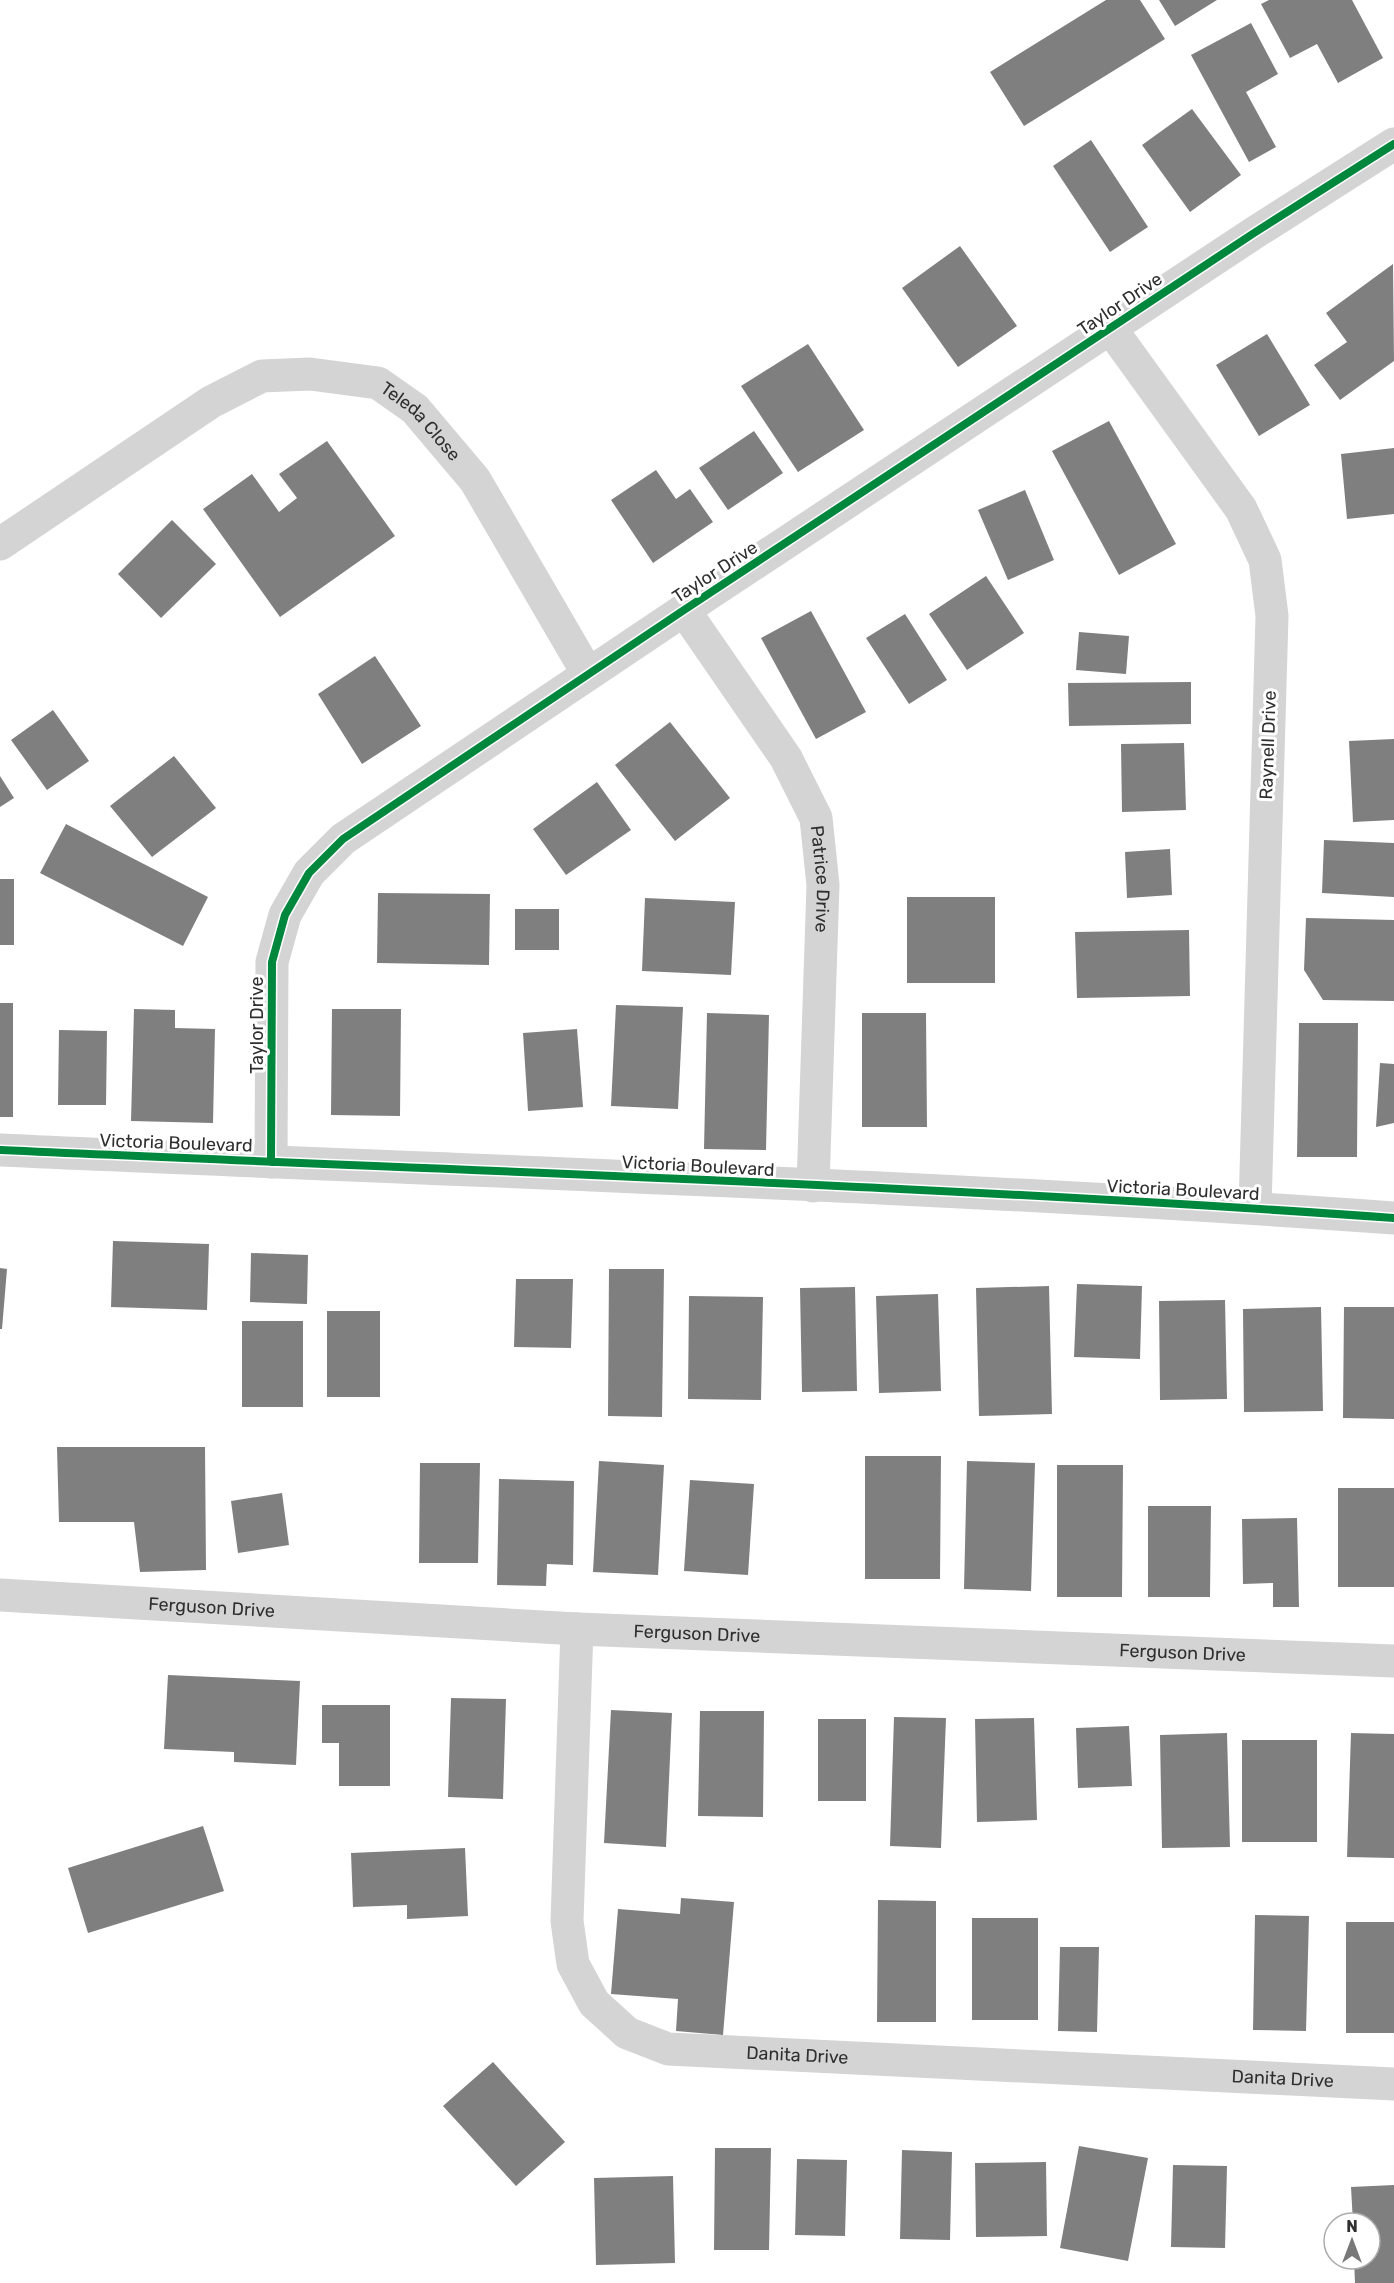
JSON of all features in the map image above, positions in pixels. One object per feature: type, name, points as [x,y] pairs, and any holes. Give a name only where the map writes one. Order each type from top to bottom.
[{"type":"street","name":"Taylor Drive","points":[[271,1162],[272,962],[285,915],[309,873],[343,839],[684,610],[1254,233],[1394,144]]},
{"type":"street","name":"Raynell Drive","points":[[1111,329],[1241,509],[1265,560],[1272,616],[1255,1208]]},
{"type":"street","name":"Teleda Close","points":[[0,544],[211,402],[262,376],[310,374],[378,383],[415,409],[475,480],[588,674]]},
{"type":"street","name":"Patrice Drive","points":[[684,610],[786,758],[816,818],[823,885],[813,1186]]},
{"type":"street","name":"Victoria Boulevard","points":[[0,1150],[813,1186],[1255,1208],[1394,1218]]},
{"type":"street","name":"Ferguson Drive","points":[[0,1595],[577,1629],[1394,1660]]},
{"type":"street","name":"Danita Drive","points":[[577,1629],[567,1921],[573,1964],[594,2002],[627,2032],[668,2049],[1394,2084]]},
{"type":"building","points":[[1106,0],[1140,0],[1165,39],[1024,126],[990,72]]},
{"type":"building","points":[[1159,0],[1217,0],[1175,26]]},
{"type":"building","points":[[1269,0],[1352,0],[1383,58],[1338,83],[1317,44],[1290,58],[1261,4]]},
{"type":"building","points":[[1251,23],[1278,74],[1246,92],[1276,147],[1249,162],[1191,55]]},
{"type":"building","points":[[1192,109],[1241,175],[1190,212],[1142,145]]},
{"type":"building","points":[[1091,140],[1148,227],[1110,252],[1053,166]]},
{"type":"building","points":[[960,246],[1017,326],[958,367],[902,288]]},
{"type":"building","points":[[1393,264],[1394,361],[1340,400],[1314,365],[1347,342],[1326,313]]},
{"type":"building","points":[[1267,334],[1310,405],[1259,436],[1216,365]]},
{"type":"building","points":[[808,344],[864,430],[798,472],[741,386]]},
{"type":"building","points":[[1109,421],[1176,544],[1119,575],[1052,451]]},
{"type":"building","points":[[754,431],[783,473],[728,510],[699,468]]},
{"type":"building","points":[[327,441],[395,536],[280,617],[203,509],[252,474],[279,512],[297,498],[279,474]]},
{"type":"building","points":[[1394,448],[1394,514],[1347,519],[1341,454]]},
{"type":"building","points":[[656,470],[676,499],[690,489],[713,522],[653,563],[611,500]]},
{"type":"building","points":[[1025,490],[1054,560],[1008,580],[978,510]]},
{"type":"building","points":[[172,520],[216,564],[161,618],[118,574]]},
{"type":"building","points":[[986,576],[1024,633],[967,670],[929,614]]},
{"type":"building","points":[[811,611],[866,712],[816,739],[761,638]]},
{"type":"building","points":[[905,614],[947,680],[909,704],[866,638]]},
{"type":"building","points":[[1079,632],[1129,636],[1126,674],[1076,670]]},
{"type":"building","points":[[375,656],[421,726],[362,764],[318,694]]},
{"type":"building","points":[[1191,682],[1191,724],[1069,726],[1068,683]]},
{"type":"building","points":[[53,710],[89,761],[47,790],[11,740]]},
{"type":"building","points":[[670,722],[730,798],[675,841],[615,765]]},
{"type":"building","points":[[1394,739],[1394,820],[1353,822],[1349,741]]},
{"type":"building","points":[[1184,743],[1186,810],[1122,812],[1121,744]]},
{"type":"building","points":[[174,756],[216,808],[152,857],[110,806]]},
{"type":"building","points":[[0,776],[14,798],[0,807]]},
{"type":"building","points":[[597,782],[631,830],[566,875],[533,829]]},
{"type":"building","points":[[66,824],[208,897],[183,946],[40,873]]},
{"type":"building","points":[[1324,840],[1394,843],[1394,897],[1322,893]]},
{"type":"building","points":[[1170,849],[1172,895],[1127,898],[1125,852]]},
{"type":"building","points":[[0,879],[14,879],[14,945],[0,945]]},
{"type":"building","points":[[378,893],[490,894],[489,965],[377,963]]},
{"type":"building","points":[[907,897],[995,897],[995,983],[907,983]]},
{"type":"building","points":[[645,898],[735,902],[731,975],[642,971]]},
{"type":"building","points":[[515,909],[559,909],[559,950],[515,950]]},
{"type":"building","points":[[1306,918],[1394,920],[1394,1001],[1323,1000],[1304,970]]},
{"type":"building","points":[[1189,930],[1190,996],[1077,998],[1075,932]]},
{"type":"building","points":[[0,1003],[13,1003],[13,1117],[0,1117]]},
{"type":"building","points":[[616,1005],[683,1007],[678,1109],[611,1106]]},
{"type":"building","points":[[134,1009],[175,1010],[175,1028],[215,1029],[213,1123],[131,1121]]},
{"type":"building","points":[[332,1009],[401,1009],[400,1116],[331,1115]]},
{"type":"building","points":[[707,1013],[769,1015],[766,1150],[704,1149]]},
{"type":"building","points":[[862,1013],[926,1013],[927,1127],[862,1127]]},
{"type":"building","points":[[1299,1023],[1358,1023],[1357,1157],[1297,1157]]},
{"type":"building","points":[[577,1029],[583,1107],[528,1111],[523,1033]]},
{"type":"building","points":[[59,1030],[107,1031],[106,1105],[58,1105]]},
{"type":"building","points":[[1380,1063],[1394,1064],[1394,1123],[1376,1127]]},
{"type":"building","points":[[113,1241],[209,1244],[207,1310],[111,1307]]},
{"type":"building","points":[[251,1253],[308,1255],[307,1304],[250,1302]]},
{"type":"building","points":[[0,1268],[7,1269],[2,1329],[0,1329]]},
{"type":"building","points":[[609,1269],[664,1269],[662,1417],[608,1416]]},
{"type":"building","points":[[516,1279],[573,1279],[571,1348],[514,1347]]},
{"type":"building","points":[[1077,1284],[1142,1286],[1140,1359],[1074,1357]]},
{"type":"building","points":[[1049,1286],[1052,1414],[979,1416],[976,1288]]},
{"type":"building","points":[[855,1287],[857,1391],[802,1392],[800,1288]]},
{"type":"building","points":[[938,1294],[941,1391],[879,1393],[876,1296]]},
{"type":"building","points":[[689,1296],[763,1297],[761,1400],[688,1399]]},
{"type":"building","points":[[1225,1300],[1227,1399],[1160,1400],[1159,1301]]},
{"type":"building","points":[[1321,1307],[1323,1411],[1244,1412],[1243,1309]]},
{"type":"building","points":[[1344,1307],[1394,1307],[1394,1419],[1343,1418]]},
{"type":"building","points":[[327,1311],[380,1311],[380,1397],[327,1397]]},
{"type":"building","points":[[242,1321],[303,1321],[303,1407],[242,1407]]},
{"type":"building","points":[[57,1447],[205,1447],[206,1570],[140,1572],[134,1522],[59,1522]]},
{"type":"building","points":[[865,1456],[941,1456],[940,1579],[865,1579]]},
{"type":"building","points":[[599,1461],[664,1465],[658,1575],[593,1572]]},
{"type":"building","points":[[967,1461],[1035,1463],[1031,1591],[964,1589]]},
{"type":"building","points":[[420,1463],[480,1463],[478,1563],[419,1563]]},
{"type":"building","points":[[1057,1465],[1123,1465],[1122,1597],[1057,1597]]},
{"type":"building","points":[[499,1479],[574,1481],[573,1565],[547,1564],[546,1586],[497,1585]]},
{"type":"building","points":[[690,1480],[754,1484],[748,1575],[684,1571]]},
{"type":"building","points":[[1338,1488],[1394,1488],[1394,1587],[1338,1587]]},
{"type":"building","points":[[282,1493],[289,1545],[238,1553],[231,1501]]},
{"type":"building","points":[[1148,1506],[1211,1506],[1210,1597],[1148,1597]]},
{"type":"building","points":[[1297,1518],[1299,1607],[1273,1607],[1273,1583],[1243,1584],[1242,1519]]},
{"type":"building","points":[[168,1675],[300,1681],[296,1765],[234,1762],[234,1752],[164,1749]]},
{"type":"building","points":[[451,1698],[506,1699],[503,1799],[448,1797]]},
{"type":"building","points":[[322,1705],[390,1705],[390,1786],[339,1786],[339,1743],[322,1743]]},
{"type":"building","points":[[611,1710],[672,1713],[666,1847],[604,1843]]},
{"type":"building","points":[[700,1711],[764,1711],[763,1817],[698,1816]]},
{"type":"building","points":[[894,1717],[946,1718],[941,1848],[890,1846]]},
{"type":"building","points":[[1034,1718],[1037,1820],[977,1822],[975,1719]]},
{"type":"building","points":[[818,1719],[866,1719],[866,1801],[818,1801]]},
{"type":"building","points":[[1129,1726],[1132,1786],[1078,1788],[1076,1728]]},
{"type":"building","points":[[1227,1733],[1230,1847],[1162,1848],[1160,1735]]},
{"type":"building","points":[[1351,1733],[1394,1734],[1394,1858],[1347,1857]]},
{"type":"building","points":[[1242,1740],[1317,1740],[1317,1842],[1242,1842]]},
{"type":"building","points":[[203,1826],[224,1891],[88,1933],[68,1868]]},
{"type":"building","points":[[465,1848],[468,1916],[407,1919],[407,1905],[353,1907],[351,1853]]},
{"type":"building","points":[[681,1898],[734,1902],[723,2035],[676,2031],[678,1999],[611,1994],[618,1909],[680,1914]]},
{"type":"building","points":[[878,1900],[936,1901],[936,2022],[877,2022]]},
{"type":"building","points":[[1255,1915],[1309,1916],[1306,2031],[1253,2030]]},
{"type":"building","points":[[972,1918],[1038,1918],[1038,2020],[972,2020]]},
{"type":"building","points":[[1346,1922],[1394,1922],[1394,2033],[1346,2033]]},
{"type":"building","points":[[1060,1947],[1099,1947],[1097,2032],[1058,2031]]},
{"type":"building","points":[[493,2062],[565,2142],[516,2186],[443,2106]]},
{"type":"building","points":[[1079,2146],[1148,2158],[1128,2261],[1060,2248]]},
{"type":"building","points":[[715,2148],[771,2148],[769,2250],[714,2250]]},
{"type":"building","points":[[902,2150],[952,2152],[950,2240],[900,2239]]},
{"type":"building","points":[[797,2159],[847,2160],[845,2236],[795,2235]]},
{"type":"building","points":[[1046,2162],[1047,2236],[976,2237],[975,2163]]},
{"type":"building","points":[[1173,2165],[1227,2166],[1225,2248],[1171,2247]]},
{"type":"building","points":[[673,2176],[675,2263],[596,2265],[594,2178]]},
{"type":"building","points":[[1394,2185],[1394,2283],[1355,2283],[1354,2271],[1382,2271],[1382,2211],[1352,2211],[1351,2187]]},
{"type":"cycle path","points":[[271,1162],[272,962],[285,915],[309,873],[343,839],[684,610],[1254,233],[1394,144]]},
{"type":"cycle path","points":[[0,1150],[1046,1196],[1394,1218]]}]
